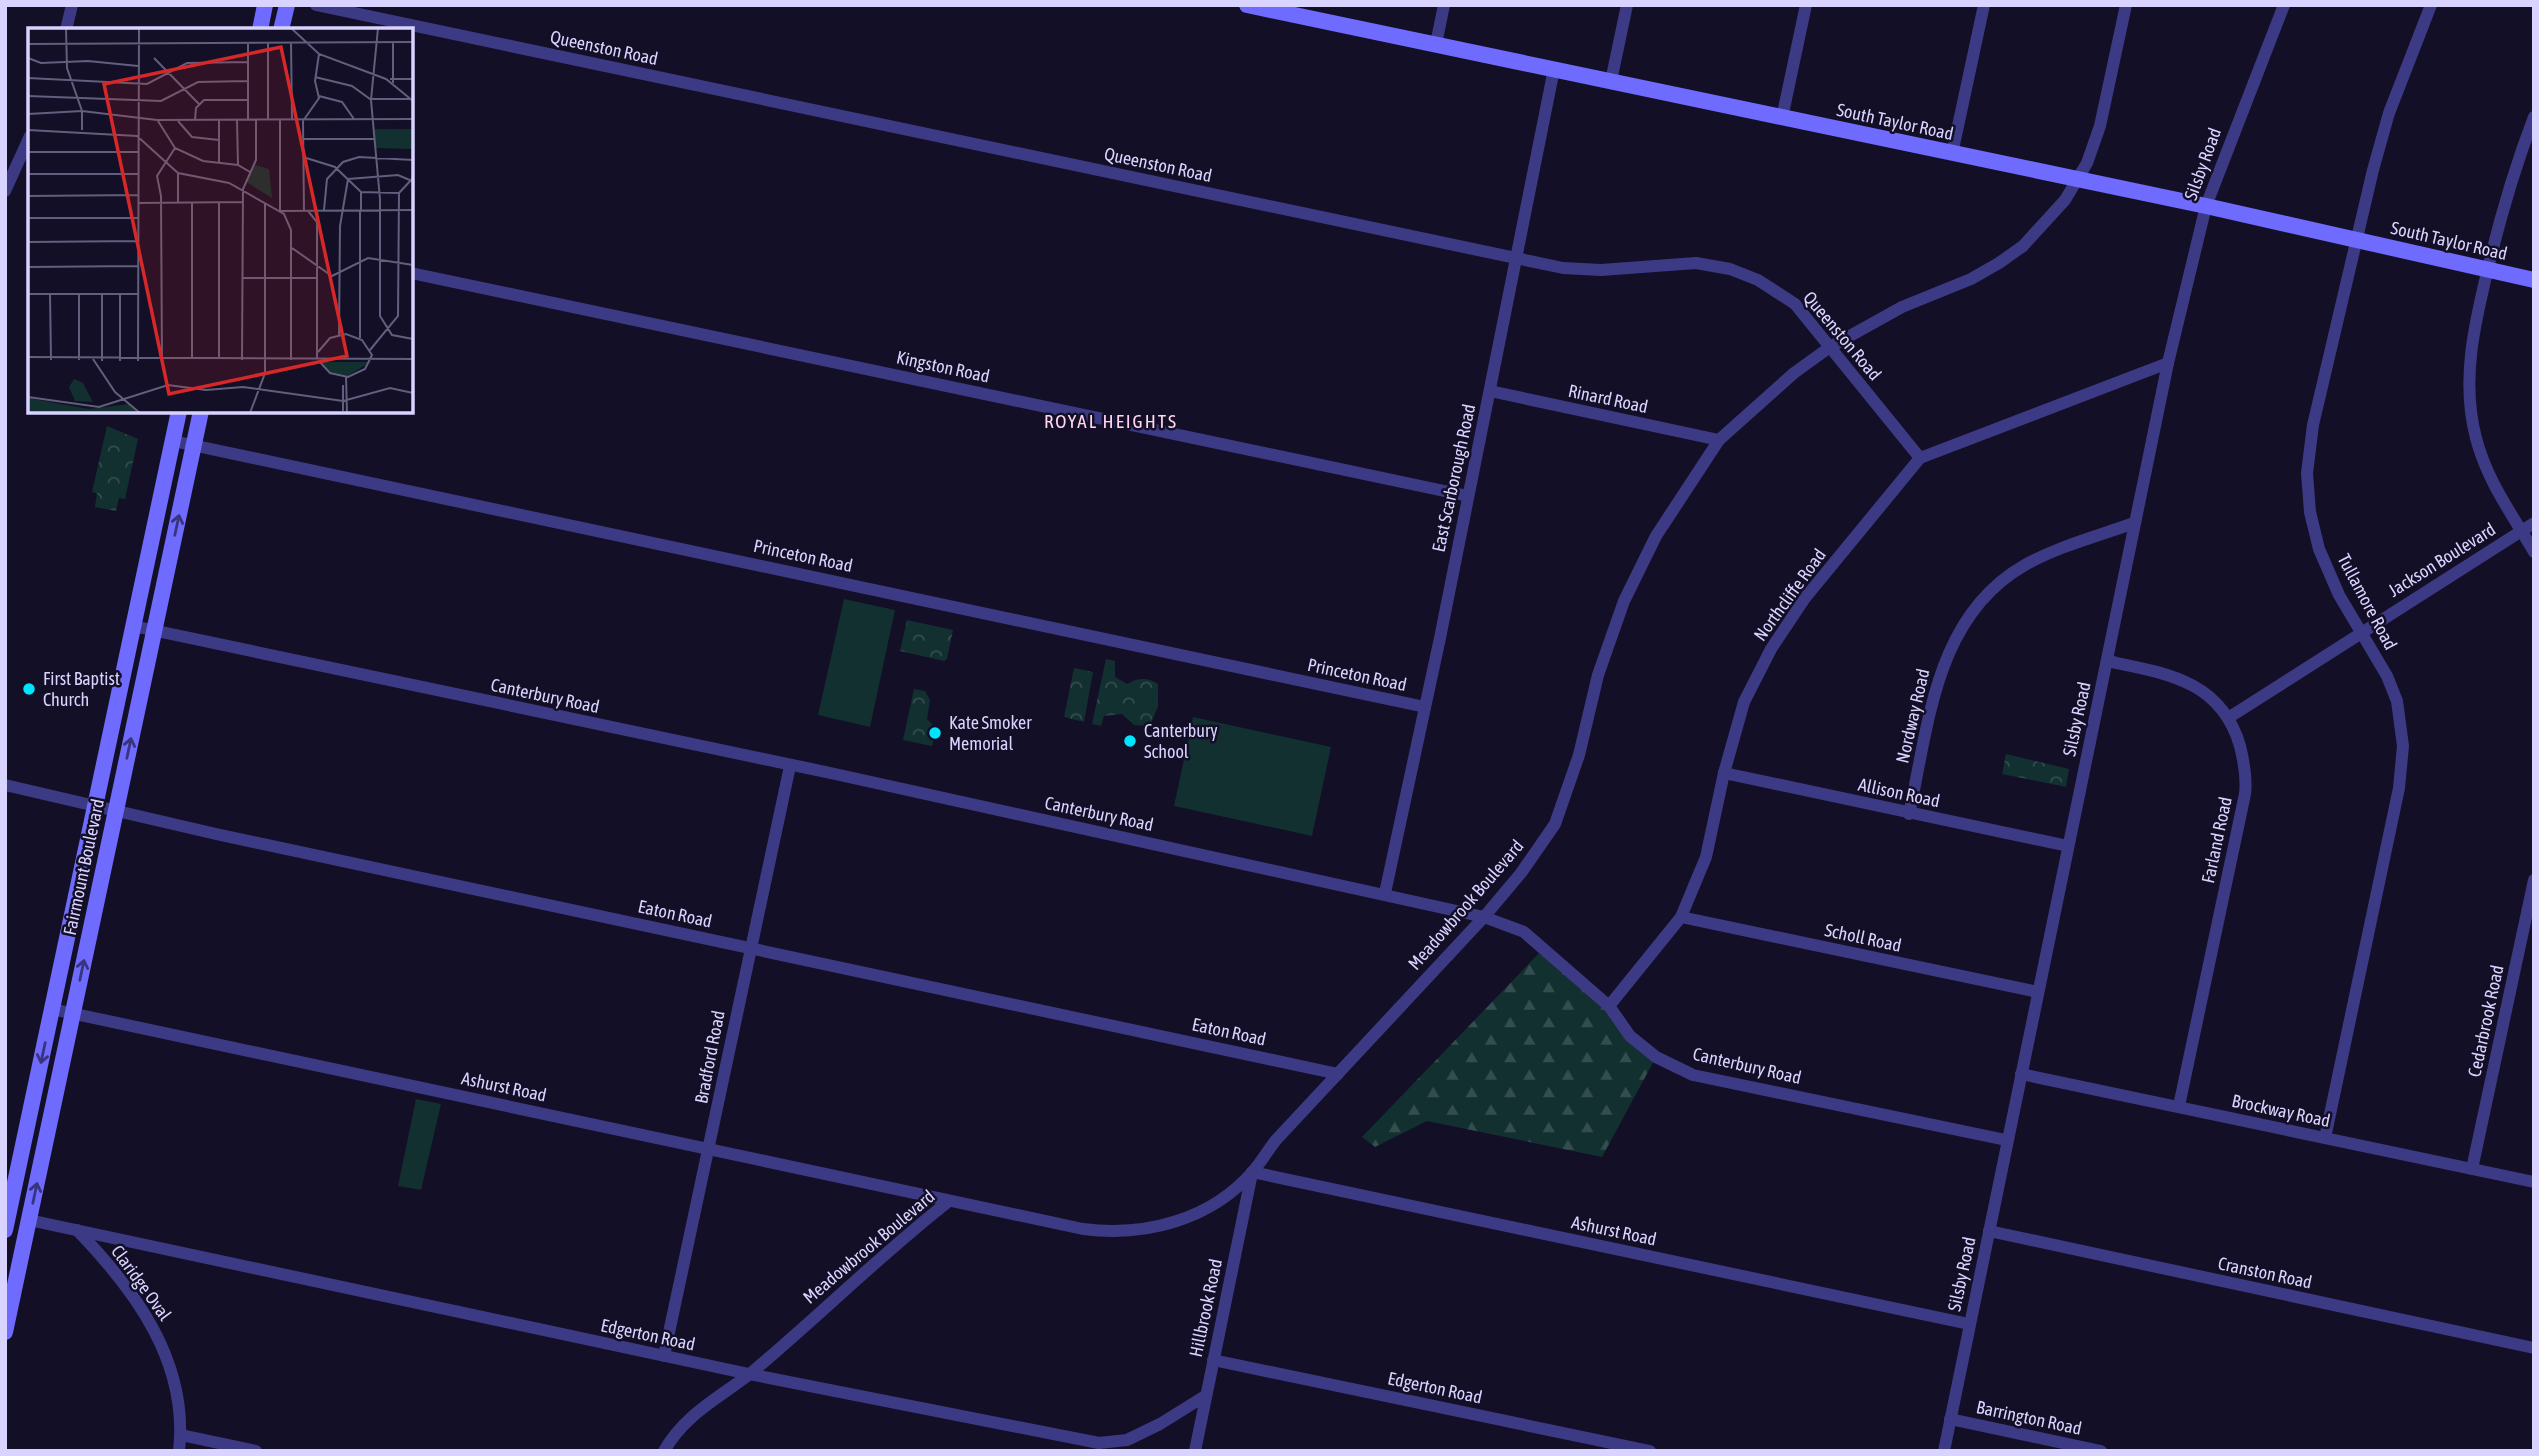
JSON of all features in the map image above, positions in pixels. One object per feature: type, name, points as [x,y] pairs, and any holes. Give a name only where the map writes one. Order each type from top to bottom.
[{"type":"main road","points":[[260,28],[265,5]]},
{"type":"main road","points":[[281,28],[286,5]]},
{"type":"main road","name":"South Taylor Road","points":[[1249,5],[2206,206],[2534,281]]},
{"type":"main road","name":"Fairmount Boulevard","points":[[5,1230],[179,413]]},
{"type":"main road","name":"Fairmount Boulevard","points":[[5,1332],[201,413]]},
{"type":"main road","points":[[142,584],[164,585]]},
{"type":"street","points":[[66,28],[72,5]]},
{"type":"street","name":"Queenston Road","points":[[316,5],[1563,268],[1601,270],[1696,263],[1730,269],[1758,279],[1795,304],[1920,458]]},
{"type":"street","points":[[1436,44],[1444,5]]},
{"type":"street","points":[[1611,81],[1627,5]]},
{"type":"street","points":[[1782,118],[1806,5]]},
{"type":"street","points":[[1952,154],[1984,5]]},
{"type":"street","name":"Meadowbrook Boulevard","points":[[664,1451],[677,1430],[691,1416],[749,1374],[899,1241],[949,1201],[1083,1229],[1123,1232],[1162,1226],[1187,1218],[1217,1202],[1252,1172],[1276,1140],[1485,917],[1521,873],[1555,824],[1579,755],[1598,674],[1624,600],[1656,536],[1719,440],[1794,373],[1830,347],[1902,306],[1971,279],[2024,246],[2078,180],[2100,126],[2126,5]]},
{"type":"street","name":"Silsby Road","points":[[1944,1451],[2168,363],[2206,206],[2284,5]]},
{"type":"street","name":"Tullamore Road","points":[[2325,1138],[2399,788],[2403,746],[2397,701],[2387,676],[2339,595],[2319,549],[2310,512],[2307,473],[2313,425],[2355,239],[2389,113],[2431,5]]},
{"type":"street","name":"East Scarborough Road","points":[[1385,893],[1518,258],[1554,69]]},
{"type":"street","points":[[2534,117],[2507,192],[2472,344],[2468,377],[2476,438],[2490,481],[2534,552]]},
{"type":"street","points":[[5,191],[28,140]]},
{"type":"street","name":"Kingston Road","points":[[413,273],[1468,496]]},
{"type":"street","name":"Northcliffe Road","points":[[1609,1006],[1681,917],[1706,857],[1724,773],[1744,702],[1771,649],[1805,598],[1920,458],[2168,363]]},
{"type":"street","name":"Rinard Road","points":[[1490,391],[1719,440]]},
{"type":"street","name":"Princeton Road","points":[[173,441],[1425,708]]},
{"type":"street","name":"Nordway Road","points":[[1909,814],[1940,672],[1975,606],[2024,566],[2058,550],[2134,523]]},
{"type":"street","name":"Jackson Boulevard","points":[[2228,718],[2534,523]]},
{"type":"street","name":"Canterbury Road","points":[[133,626],[1385,893],[1485,917],[1524,932],[1609,1006],[1630,1036],[1656,1057],[1693,1075],[2006,1140]]},
{"type":"street","name":"Farland Road","points":[[2107,662],[2177,677],[2206,695],[2228,718],[2242,754],[2245,794],[2179,1106]]},
{"type":"street","name":"Bradford Road","points":[[664,1356],[790,766]]},
{"type":"street","name":"Allison Road","points":[[1724,773],[2068,846]]},
{"type":"street","name":"Eaton Road","points":[[5,785],[116,812],[1338,1074]]},
{"type":"street","name":"Cedarbrook Road","points":[[2472,1169],[2534,880]]},
{"type":"street","name":"Scholl Road","points":[[1681,917],[2038,992]]},
{"type":"street","name":"Ashurst Road","points":[[52,1009],[949,1201]]},
{"type":"street","name":"Brockway Road","points":[[2021,1074],[2534,1182]]},
{"type":"street","name":"Ashurst Road","points":[[1252,1172],[1969,1324]]},
{"type":"street","name":"Hillbrook Road","points":[[1195,1451],[1252,1172]]},
{"type":"street","points":[[29,1220],[76,1230]]},
{"type":"street","name":"Edgerton Road","points":[[76,1230],[749,1374],[1099,1443],[1127,1440],[1160,1424],[1205,1396]]},
{"type":"street","name":"Claridge Oval","points":[[76,1230],[118,1275],[156,1330],[173,1376],[181,1435],[179,1451]]},
{"type":"street","name":"Cranston Road","points":[[1989,1231],[2534,1348]]},
{"type":"street","name":"Edgerton Road","points":[[1213,1360],[1650,1451]]},
{"type":"street","name":"Barrington Road","points":[[1950,1419],[2101,1451]]},
{"type":"street","points":[[181,1435],[256,1451]]},
{"type":"green space","points":[[107,426],[138,439],[125,499],[119,498],[116,511],[95,507],[97,493],[92,492]]},
{"type":"green space","points":[[844,599],[895,610],[870,727],[818,715]]},
{"type":"green space","points":[[907,620],[953,630],[947,659],[944,661],[900,651]]},
{"type":"green space","points":[[1106,659],[1115,661],[1115,677],[1127,684],[1142,679],[1158,684],[1158,706],[1150,726],[1134,725],[1122,714],[1104,716],[1101,726],[1092,724]]},
{"type":"green space","points":[[1074,668],[1093,672],[1084,722],[1064,717]]},
{"type":"green space","points":[[914,689],[925,691],[930,700],[927,719],[936,728],[932,746],[903,740]]},
{"type":"green space","points":[[1193,717],[1331,747],[1312,836],[1174,806]]},
{"type":"green space","points":[[2006,754],[2069,769],[2066,787],[2002,774]]},
{"type":"green space","points":[[1543,949],[1656,1057],[1602,1157],[1427,1121],[1375,1147],[1362,1137]]},
{"type":"green space","points":[[416,1099],[441,1104],[421,1190],[398,1186]]},
{"type":"place","name":"First Baptist Church","points":[[29,689]]},
{"type":"place","name":"Kate Smoker Memorial","points":[[935,733]]},
{"type":"place","name":"Canterbury School","points":[[1130,741]]},
{"type":"district","name":"ROYAL HEIGHTS","points":[[1111,421]]}]
